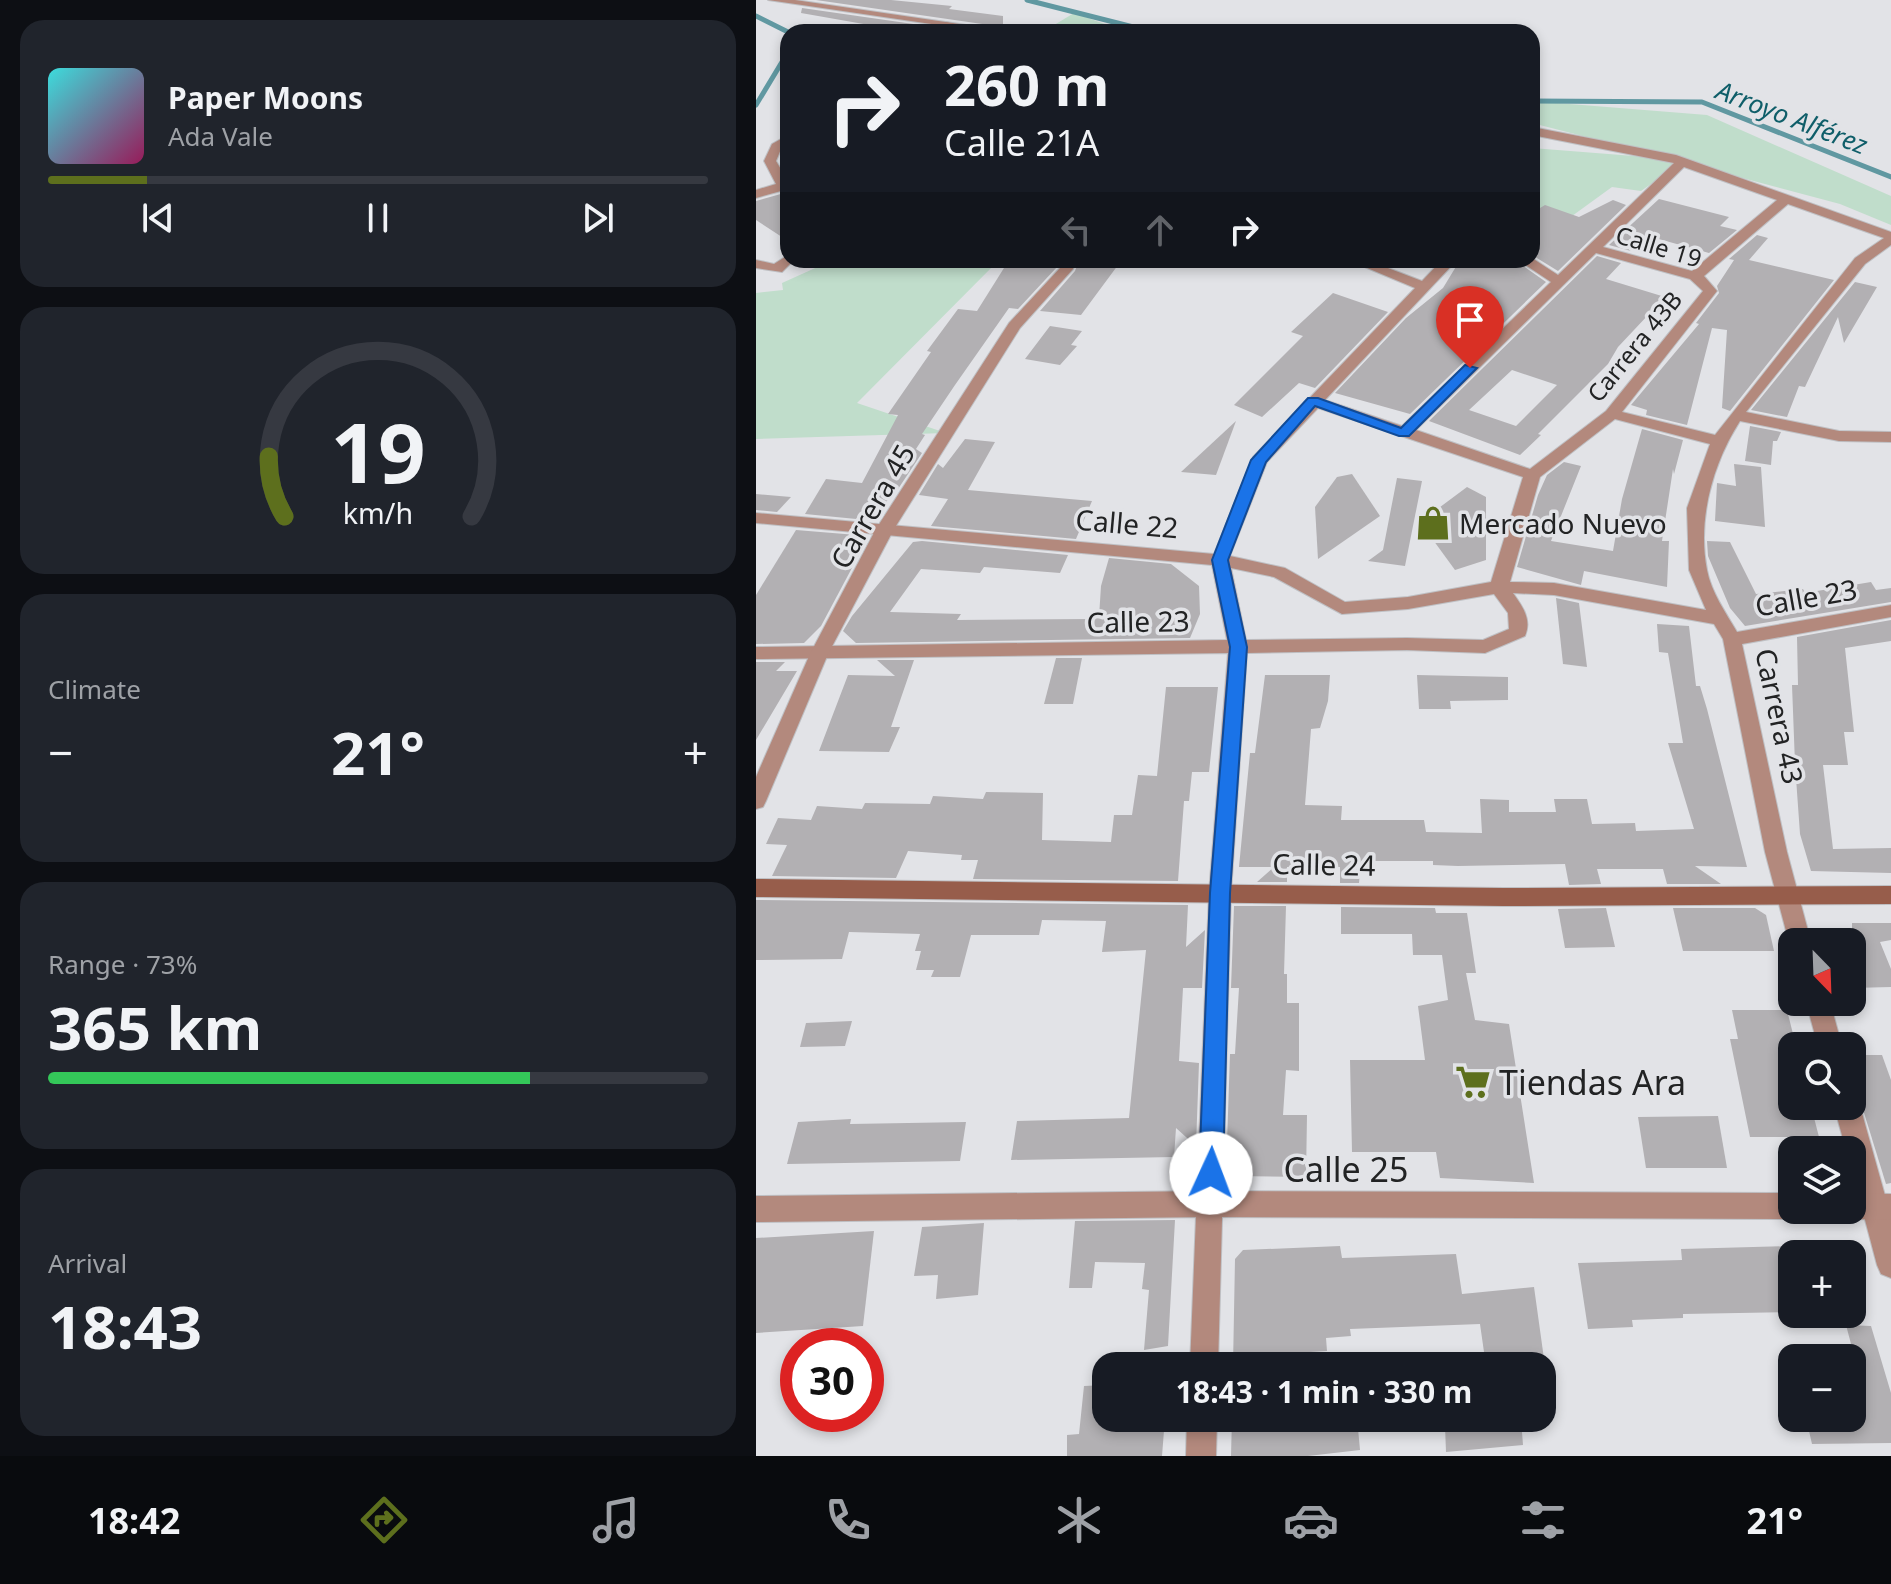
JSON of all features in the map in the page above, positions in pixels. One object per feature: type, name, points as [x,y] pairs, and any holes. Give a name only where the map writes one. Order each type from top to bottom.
[{"type":"main road","name":"Calle 24","points":[[756,888],[1503,897],[1891,895]]},
{"type":"street","points":[[773,0],[949,24]]},
{"type":"street","points":[[1540,133],[1682,162],[1891,238]]},
{"type":"street","points":[[780,144],[770,161],[780,178]]},
{"type":"street","points":[[1404,433],[1682,162]]},
{"type":"street","points":[[756,194],[780,187]]},
{"type":"street","points":[[1695,276],[1786,199]]},
{"type":"street","name":"Carrera 43","points":[[1796,928],[1732,639],[1698,570],[1696,508],[1719,441],[1736,415],[1860,261],[1891,238]]},
{"type":"street","name":"Calle 19","points":[[1591,248],[1695,276],[1706,283],[1710,291]]},
{"type":"street","points":[[756,264],[780,264]]},
{"type":"street","name":"Carrera 45","points":[[756,801],[819,654],[885,529],[1014,326],[1066,268]]},
{"type":"street","points":[[1376,268],[1422,286]]},
{"type":"street","points":[[1205,1352],[1220,893],[1238,647],[1220,560],[1259,460],[1441,268]]},
{"type":"street","points":[[1538,268],[1558,281]]},
{"type":"street","name":"Carrera 43B","points":[[1532,475],[1612,414],[1710,291]]},
{"type":"street","points":[[1313,401],[1532,475],[1499,587]]},
{"type":"street","points":[[1612,414],[1719,441]]},
{"type":"street","points":[[1736,415],[1839,436],[1891,437]]},
{"type":"street","name":"Calle 22","points":[[756,518],[1220,560],[1279,572],[1342,608],[1408,603],[1499,587],[1554,589],[1720,619]]},
{"type":"street","name":"Calle 23","points":[[756,653],[1407,644],[1485,647],[1518,632],[1517,612],[1499,587]]},
{"type":"street","name":"Calle 23","points":[[1732,639],[1891,611]]},
{"type":"street","points":[[1851,1120],[1891,1265]]},
{"type":"street","name":"Calle 25","points":[[756,1209],[1210,1204],[1778,1206]]},
{"type":"street","points":[[1201,1456],[1202,1432]]},
{"type":"green space","points":[[1074,13],[1105,24],[1056,24]]},
{"type":"green space","points":[[1540,102],[1707,115],[1891,196],[1891,225],[1840,204],[1682,162],[1641,191],[1612,187],[1550,232],[1540,228],[1540,149],[1672,159],[1540,125]]},
{"type":"green space","points":[[815,268],[991,268],[857,403],[946,433],[756,439],[756,293],[783,290],[782,283]]},
{"type":"building","points":[[816,0],[891,0],[952,6],[949,9],[1003,16],[1003,24],[982,24]]},
{"type":"building","points":[[802,8],[913,24],[864,24],[801,13]]},
{"type":"building","points":[[780,194],[780,236],[756,220],[756,201]]},
{"type":"building","points":[[1659,199],[1729,217],[1720,226],[1737,230],[1709,253],[1648,236],[1631,251],[1609,245]]},
{"type":"building","points":[[1613,200],[1626,205],[1558,271],[1540,260],[1540,208],[1545,205],[1579,217]]},
{"type":"building","points":[[1757,235],[1768,238],[1749,260],[1834,280],[1730,411],[1722,408],[1727,330],[1712,328],[1687,425],[1646,415],[1647,410],[1631,405],[1699,324],[1696,323],[1719,293],[1717,286],[1734,260],[1729,259]]},
{"type":"building","points":[[1597,256],[1621,263],[1606,279],[1665,297],[1618,347],[1608,364],[1520,455],[1429,421]],"holes":[[[1512,370],[1557,385],[1516,426],[1469,410]]]},
{"type":"building","points":[[1004,268],[1056,268],[1018,309],[1009,308],[922,434],[925,435],[916,449],[922,453],[896,492],[892,491],[877,521],[805,514],[826,479],[862,483],[898,415],[888,414],[931,352],[927,351],[958,309],[977,311]]},
{"type":"building","points":[[1076,268],[1116,268],[1081,315],[1040,311]]},
{"type":"building","points":[[1455,268],[1526,268],[1546,282],[1410,414],[1335,393],[1406,318],[1443,288]]},
{"type":"building","points":[[1855,282],[1877,287],[1844,343],[1838,317],[1805,387],[1799,386],[1787,417],[1751,410]]},
{"type":"building","points":[[1333,293],[1388,312],[1315,388],[1299,383],[1262,417],[1234,405],[1303,336],[1291,332]]},
{"type":"building","points":[[1050,326],[1082,331],[1071,345],[1077,346],[1060,365],[1025,359]]},
{"type":"building","points":[[1236,421],[1216,475],[1181,472]]},
{"type":"building","points":[[1750,426],[1781,432],[1777,441],[1773,441],[1771,465],[1745,461]]},
{"type":"building","points":[[1642,429],[1683,440],[1674,474],[1673,469],[1662,541],[1669,541],[1667,587],[1584,571],[1581,585],[1517,567],[1538,495],[1547,475],[1564,462],[1581,466],[1551,541],[1613,551],[1622,499]]},
{"type":"building","points":[[965,439],[995,442],[968,490],[1092,501],[1076,539],[931,526],[948,499],[919,495],[938,464],[943,468]]},
{"type":"building","points":[[1734,464],[1761,467],[1765,527],[1715,521],[1717,483],[1736,486]]},
{"type":"building","points":[[1352,474],[1380,516],[1318,559],[1315,507],[1337,477]]},
{"type":"building","points":[[1397,478],[1422,481],[1405,566],[1368,561],[1383,550]]},
{"type":"building","points":[[1467,487],[1486,497],[1486,560],[1455,570],[1420,522]]},
{"type":"building","points":[[756,494],[791,497],[777,512],[756,510]]},
{"type":"building","points":[[796,530],[869,536],[821,626],[804,643],[756,644],[756,595]]},
{"type":"building","points":[[1707,541],[1730,542],[1756,594],[1803,589],[1805,593],[1871,582],[1876,590],[1891,588],[1891,602],[1745,626],[1730,608],[1708,556]]},
{"type":"building","points":[[913,542],[1068,555],[1060,573],[984,567],[980,573],[921,569],[890,612],[961,614],[957,620],[1091,619],[1099,617],[1101,586],[1109,558],[1171,564],[1199,586],[1200,614],[1190,638],[856,643],[843,631],[852,616]]},
{"type":"building","points":[[1556,598],[1579,603],[1587,667],[1563,664]]},
{"type":"building","points":[[1891,620],[1891,641],[1845,648],[1854,732],[1844,732],[1848,765],[1823,765],[1833,849],[1891,848],[1891,873],[1811,871],[1800,834],[1795,764],[1792,685],[1798,685],[1797,637]]},
{"type":"building","points":[[1657,624],[1689,626],[1696,686],[1700,686],[1707,709],[1747,867],[1695,866],[1721,884],[1667,884],[1663,869],[1597,869],[1601,884],[1569,885],[1565,864],[1458,866],[1433,865],[1433,861],[1361,861],[1359,883],[1340,883],[1340,867],[1287,867],[1287,882],[1257,882],[1274,867],[1239,867],[1250,753],[1255,753],[1265,675],[1330,675],[1328,701],[1320,728],[1311,729],[1305,805],[1342,806],[1341,820],[1424,820],[1426,832],[1482,833],[1480,799],[1509,800],[1509,812],[1556,812],[1554,799],[1587,799],[1592,824],[1635,823],[1636,831],[1694,829],[1668,743],[1683,743],[1668,653],[1659,652]]},
{"type":"building","points":[[1056,658],[1082,658],[1073,704],[1044,704]]},
{"type":"building","points":[[877,660],[914,660],[891,727],[900,727],[889,752],[819,751],[848,675],[895,676]]},
{"type":"building","points":[[756,662],[785,662],[776,671],[797,671],[756,740]]},
{"type":"building","points":[[1417,675],[1508,677],[1508,700],[1450,701],[1451,709],[1419,709]]},
{"type":"building","points":[[1166,687],[1218,687],[1209,772],[1192,772],[1189,801],[1184,801],[1178,881],[973,879],[978,860],[961,860],[962,855],[908,851],[896,878],[772,876],[787,845],[766,844],[778,818],[811,820],[817,806],[862,809],[865,803],[930,804],[933,796],[983,799],[986,792],[1043,793],[1042,840],[1111,842],[1114,815],[1132,815],[1138,775],[1157,776]]},
{"type":"building","points":[[756,900],[1188,905],[1186,947],[1205,930],[1202,988],[1183,988],[1179,1061],[1199,1063],[1196,1146],[1176,1128],[1174,1157],[1011,1160],[1017,1121],[1129,1118],[1146,950],[1102,952],[1106,921],[1042,920],[1039,935],[971,935],[960,977],[931,977],[934,970],[916,970],[921,951],[915,951],[920,934],[849,932],[842,959],[756,960]]},
{"type":"building","points":[[1234,906],[1286,906],[1284,974],[1287,974],[1287,1003],[1299,1003],[1299,1071],[1286,1070],[1283,1115],[1307,1115],[1306,1177],[1230,1176],[1226,1173],[1230,1054],[1235,1054],[1239,988],[1231,988]]},
{"type":"building","points":[[1341,907],[1435,908],[1436,913],[1467,913],[1476,973],[1466,973],[1475,1020],[1509,1024],[1534,1183],[1440,1178],[1436,1152],[1352,1152],[1350,1060],[1425,1060],[1418,1006],[1448,1000],[1442,955],[1413,955],[1412,934],[1341,934]]},
{"type":"building","points":[[1606,908],[1615,947],[1565,948],[1558,909]]},
{"type":"building","points":[[1673,908],[1755,908],[1766,915],[1774,951],[1683,951]]},
{"type":"building","points":[[1852,923],[1891,923],[1891,940],[1880,942],[1891,969],[1891,987],[1866,988],[1866,928],[1852,928]]},
{"type":"building","points":[[1732,1010],[1778,1010],[1778,1016],[1788,1016],[1792,1032],[1778,1032],[1778,1120],[1815,1120],[1819,1136],[1750,1137],[1730,1039],[1738,1039]]},
{"type":"building","points":[[852,1021],[845,1046],[800,1047],[806,1023]]},
{"type":"building","points":[[1866,1055],[1882,1055],[1891,1080],[1891,1183],[1886,1184],[1866,1119]]},
{"type":"building","points":[[1718,1116],[1727,1168],[1646,1168],[1638,1117]]},
{"type":"building","points":[[851,1119],[850,1124],[966,1122],[960,1161],[787,1164],[798,1122]]},
{"type":"building","points":[[1175,1220],[1168,1346],[1144,1350],[1149,1290],[1142,1289],[1145,1263],[1095,1262],[1092,1288],[1069,1288],[1075,1221]]},
{"type":"building","points":[[984,1223],[978,1295],[936,1299],[938,1275],[914,1276],[922,1227]]},
{"type":"building","points":[[874,1231],[863,1326],[780,1328],[780,1331],[756,1333],[756,1238]]},
{"type":"building","points":[[1340,1246],[1342,1258],[1456,1254],[1462,1294],[1534,1287],[1543,1352],[1484,1352],[1480,1324],[1350,1329],[1351,1336],[1326,1338],[1327,1351],[1233,1352],[1235,1259],[1243,1250]]},
{"type":"building","points":[[1778,1246],[1778,1312],[1683,1314],[1683,1318],[1632,1320],[1633,1327],[1588,1329],[1578,1263],[1682,1260],[1681,1249]]},
{"type":"building","points":[[1871,1326],[1891,1393],[1891,1443],[1812,1444],[1809,1432],[1866,1432],[1866,1344],[1851,1344],[1847,1328]]},
{"type":"building","points":[[1084,1386],[1092,1386],[1092,1432],[1164,1432],[1162,1456],[1067,1456],[1067,1435],[1079,1434]]},
{"type":"building","points":[[1232,1432],[1358,1432],[1360,1450],[1308,1456],[1231,1456]]},
{"type":"building","points":[[1445,1432],[1522,1432],[1523,1445],[1446,1452]]},
{"type":"waterway","name":"Arroyo Alférez","points":[[1027,0],[1122,24]]},
{"type":"waterway","points":[[756,16],[780,28]]},
{"type":"waterway","points":[[756,105],[780,65]]},
{"type":"waterway","name":"Arroyo Alférez","points":[[1540,101],[1702,102],[1891,177]]},
{"type":"place","name":"Mercado Nuevo","points":[[1433,523]]},
{"type":"place","name":"Tiendas Ara","points":[[1473,1082]]},
{"type":"route","points":[[1211,1173],[1220,893],[1238,647],[1220,560],[1259,460],[1313,401],[1404,433],[1470,368]]}]
